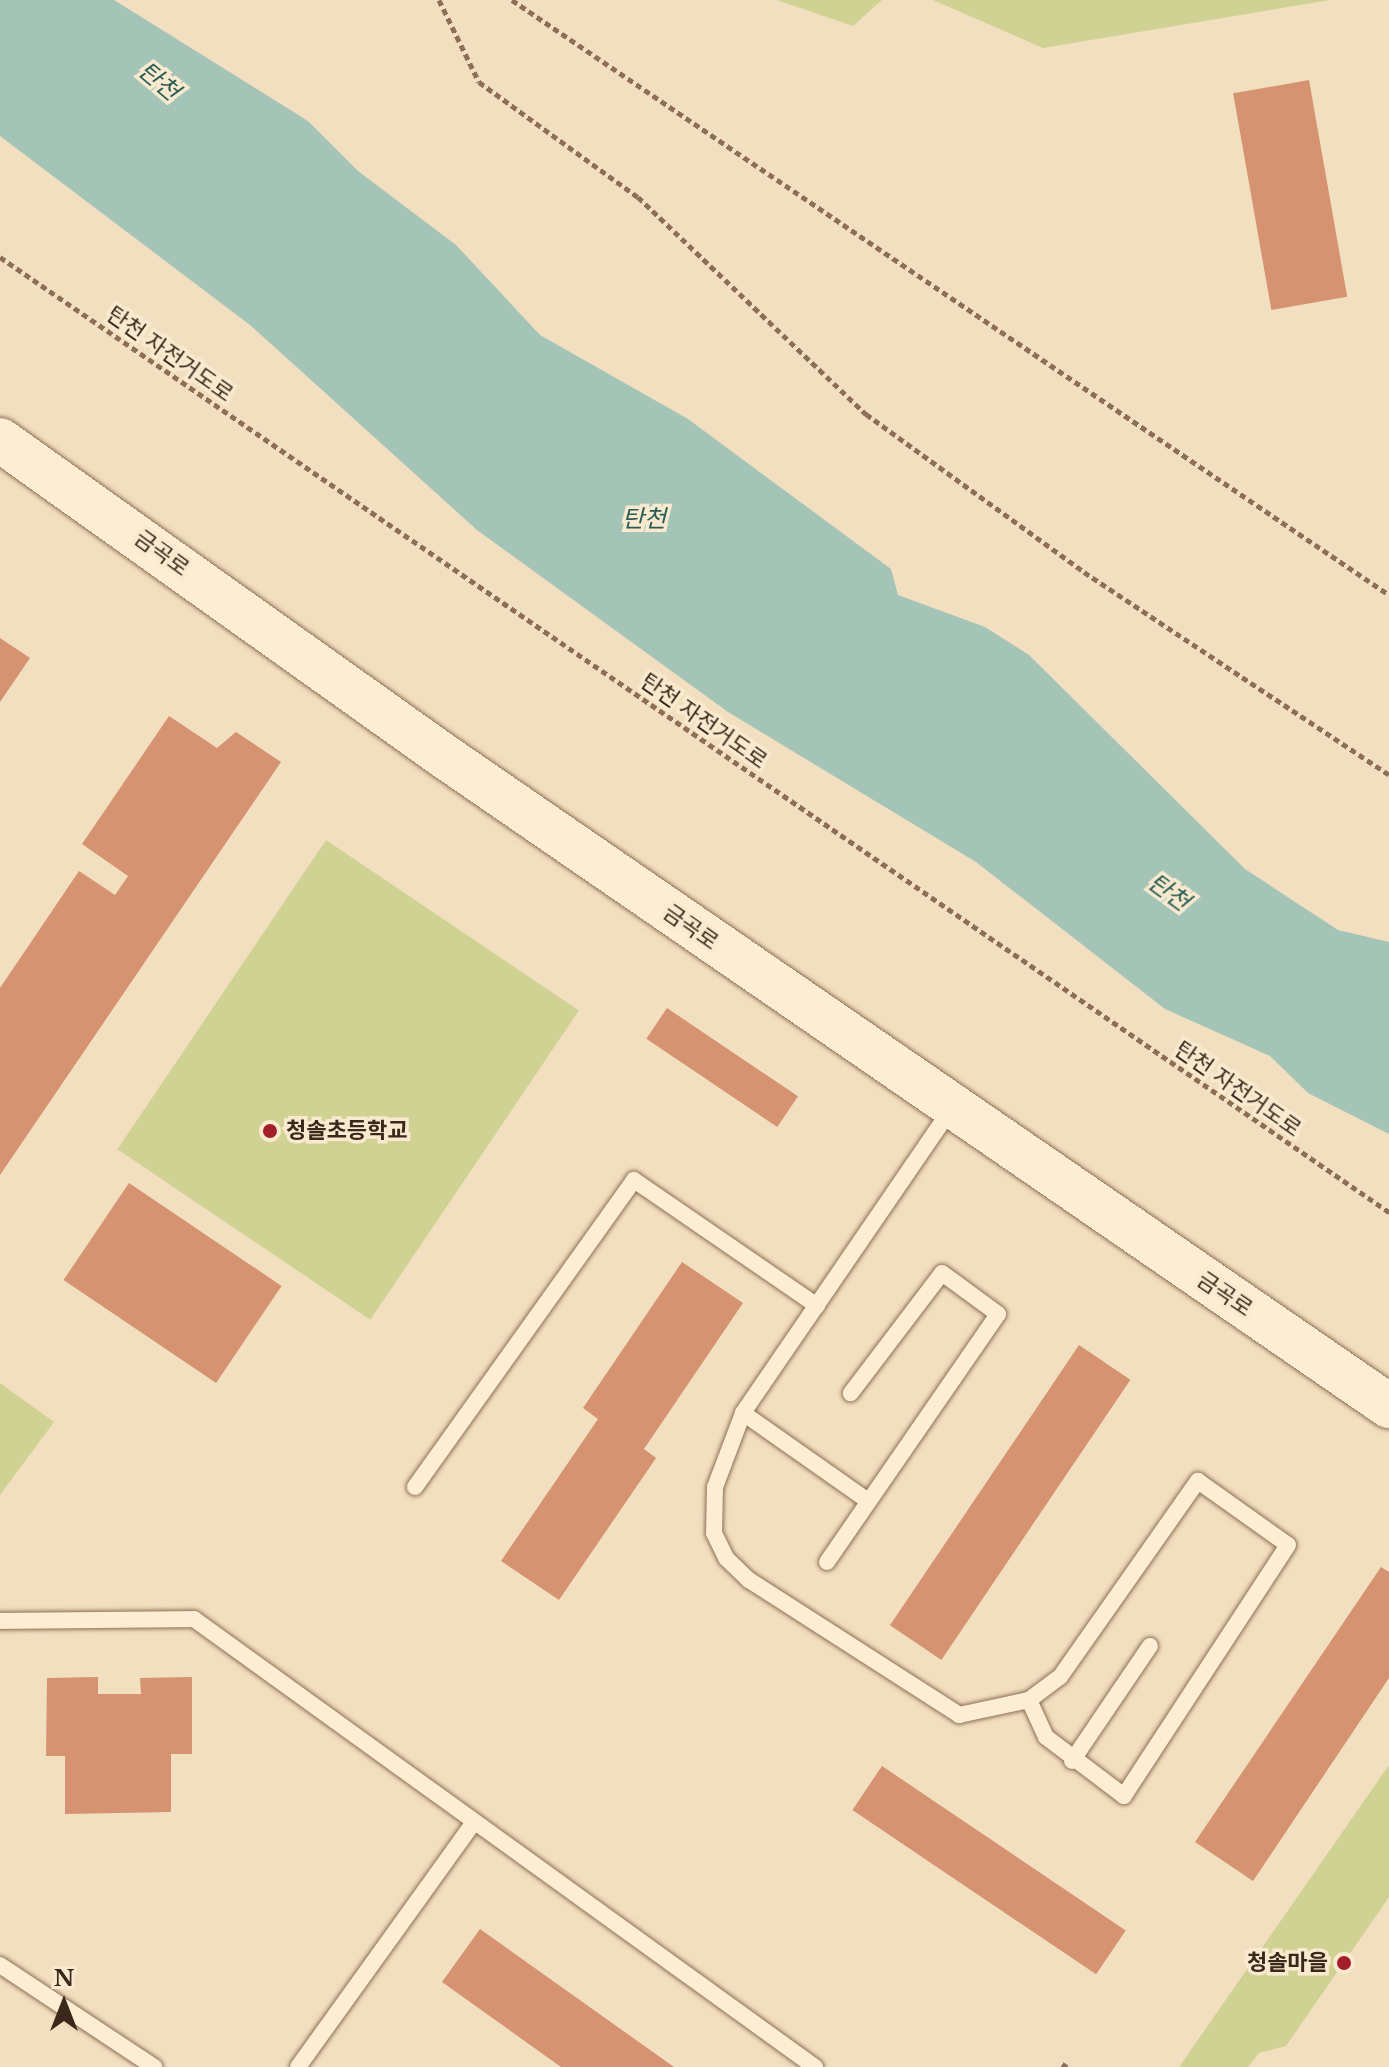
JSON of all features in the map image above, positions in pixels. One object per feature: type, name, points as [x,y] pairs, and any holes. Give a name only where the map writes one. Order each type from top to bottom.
[{"type":"main road","name":"금곡로","points":[[0,440],[952,1108],[1389,1406]]},
{"type":"lane","points":[[952,1108],[743,1413],[715,1487],[714,1533],[738,1569],[959,1715],[1029,1700],[1060,1677],[1198,1481],[1288,1545],[1124,1796],[1072,1761],[1046,1737],[1029,1700]]},
{"type":"lane","points":[[415,1487],[634,1180],[817,1306]]},
{"type":"lane","points":[[827,1562],[998,1314],[942,1273],[851,1393]]},
{"type":"lane","points":[[743,1413],[868,1501]]},
{"type":"lane","points":[[0,1621],[194,1619],[815,2067]]},
{"type":"lane","points":[[1072,1761],[1150,1646]]},
{"type":"lane","points":[[298,2067],[474,1822]]},
{"type":"lane","points":[[0,1965],[154,2067]]},
{"type":"path","points":[[439,0],[479,82],[638,197],[866,414],[1084,572],[1389,775]]},
{"type":"path","points":[[512,0],[1389,595]]},
{"type":"path","name":"탄천 자전거도로","points":[[0,257],[1389,1212]]},
{"type":"green space","points":[[777,0],[882,0],[853,26]]},
{"type":"green space","points":[[933,0],[1330,0],[1043,48]]},
{"type":"green space","points":[[326,840],[579,1011],[370,1320],[117,1149]]},
{"type":"green space","points":[[0,1383],[54,1422],[0,1495]]},
{"type":"green space","points":[[1389,1765],[1389,1897],[1286,2046],[1259,2053],[1248,2067],[1179,2067]]},
{"type":"water","name":"탄천","points":[[0,0],[114,0],[308,121],[358,171],[456,245],[540,335],[688,419],[891,569],[898,595],[985,627],[1029,655],[1245,869],[1338,930],[1389,942],[1389,1134],[1308,1093],[1270,1056],[1165,1009],[976,862],[728,712],[477,530],[250,325],[0,136]]},
{"type":"building","points":[[1309,80],[1347,297],[1271,310],[1233,93]]},
{"type":"building","points":[[0,638],[30,658],[0,702]]},
{"type":"building","points":[[169,716],[217,748],[236,732],[281,762],[0,1175],[0,988],[79,871],[115,895],[128,876],[82,844]]},
{"type":"building","points":[[667,1008],[798,1096],[777,1127],[646,1039]]},
{"type":"building","points":[[129,1183],[282,1286],[216,1383],[64,1280]]},
{"type":"building","points":[[682,1262],[743,1303],[644,1449],[656,1458],[559,1600],[501,1561],[598,1419],[583,1408]]},
{"type":"building","points":[[1079,1345],[1130,1380],[941,1660],[890,1625]]},
{"type":"building","points":[[1381,1567],[1389,1572],[1389,1678],[1253,1881],[1195,1842]]},
{"type":"building","points":[[98,1677],[98,1694],[141,1694],[140,1678],[192,1677],[192,1754],[171,1754],[171,1812],[65,1814],[65,1756],[46,1756],[47,1678]]},
{"type":"building","points":[[882,1766],[1126,1930],[1096,1974],[852,1810]]},
{"type":"building","points":[[480,1929],[674,2067],[561,2067],[442,1982]]},
{"type":"place","name":"청솔초등학교","points":[[270,1131]]},
{"type":"place","name":"청솔마을","points":[[1344,1963]]}]
